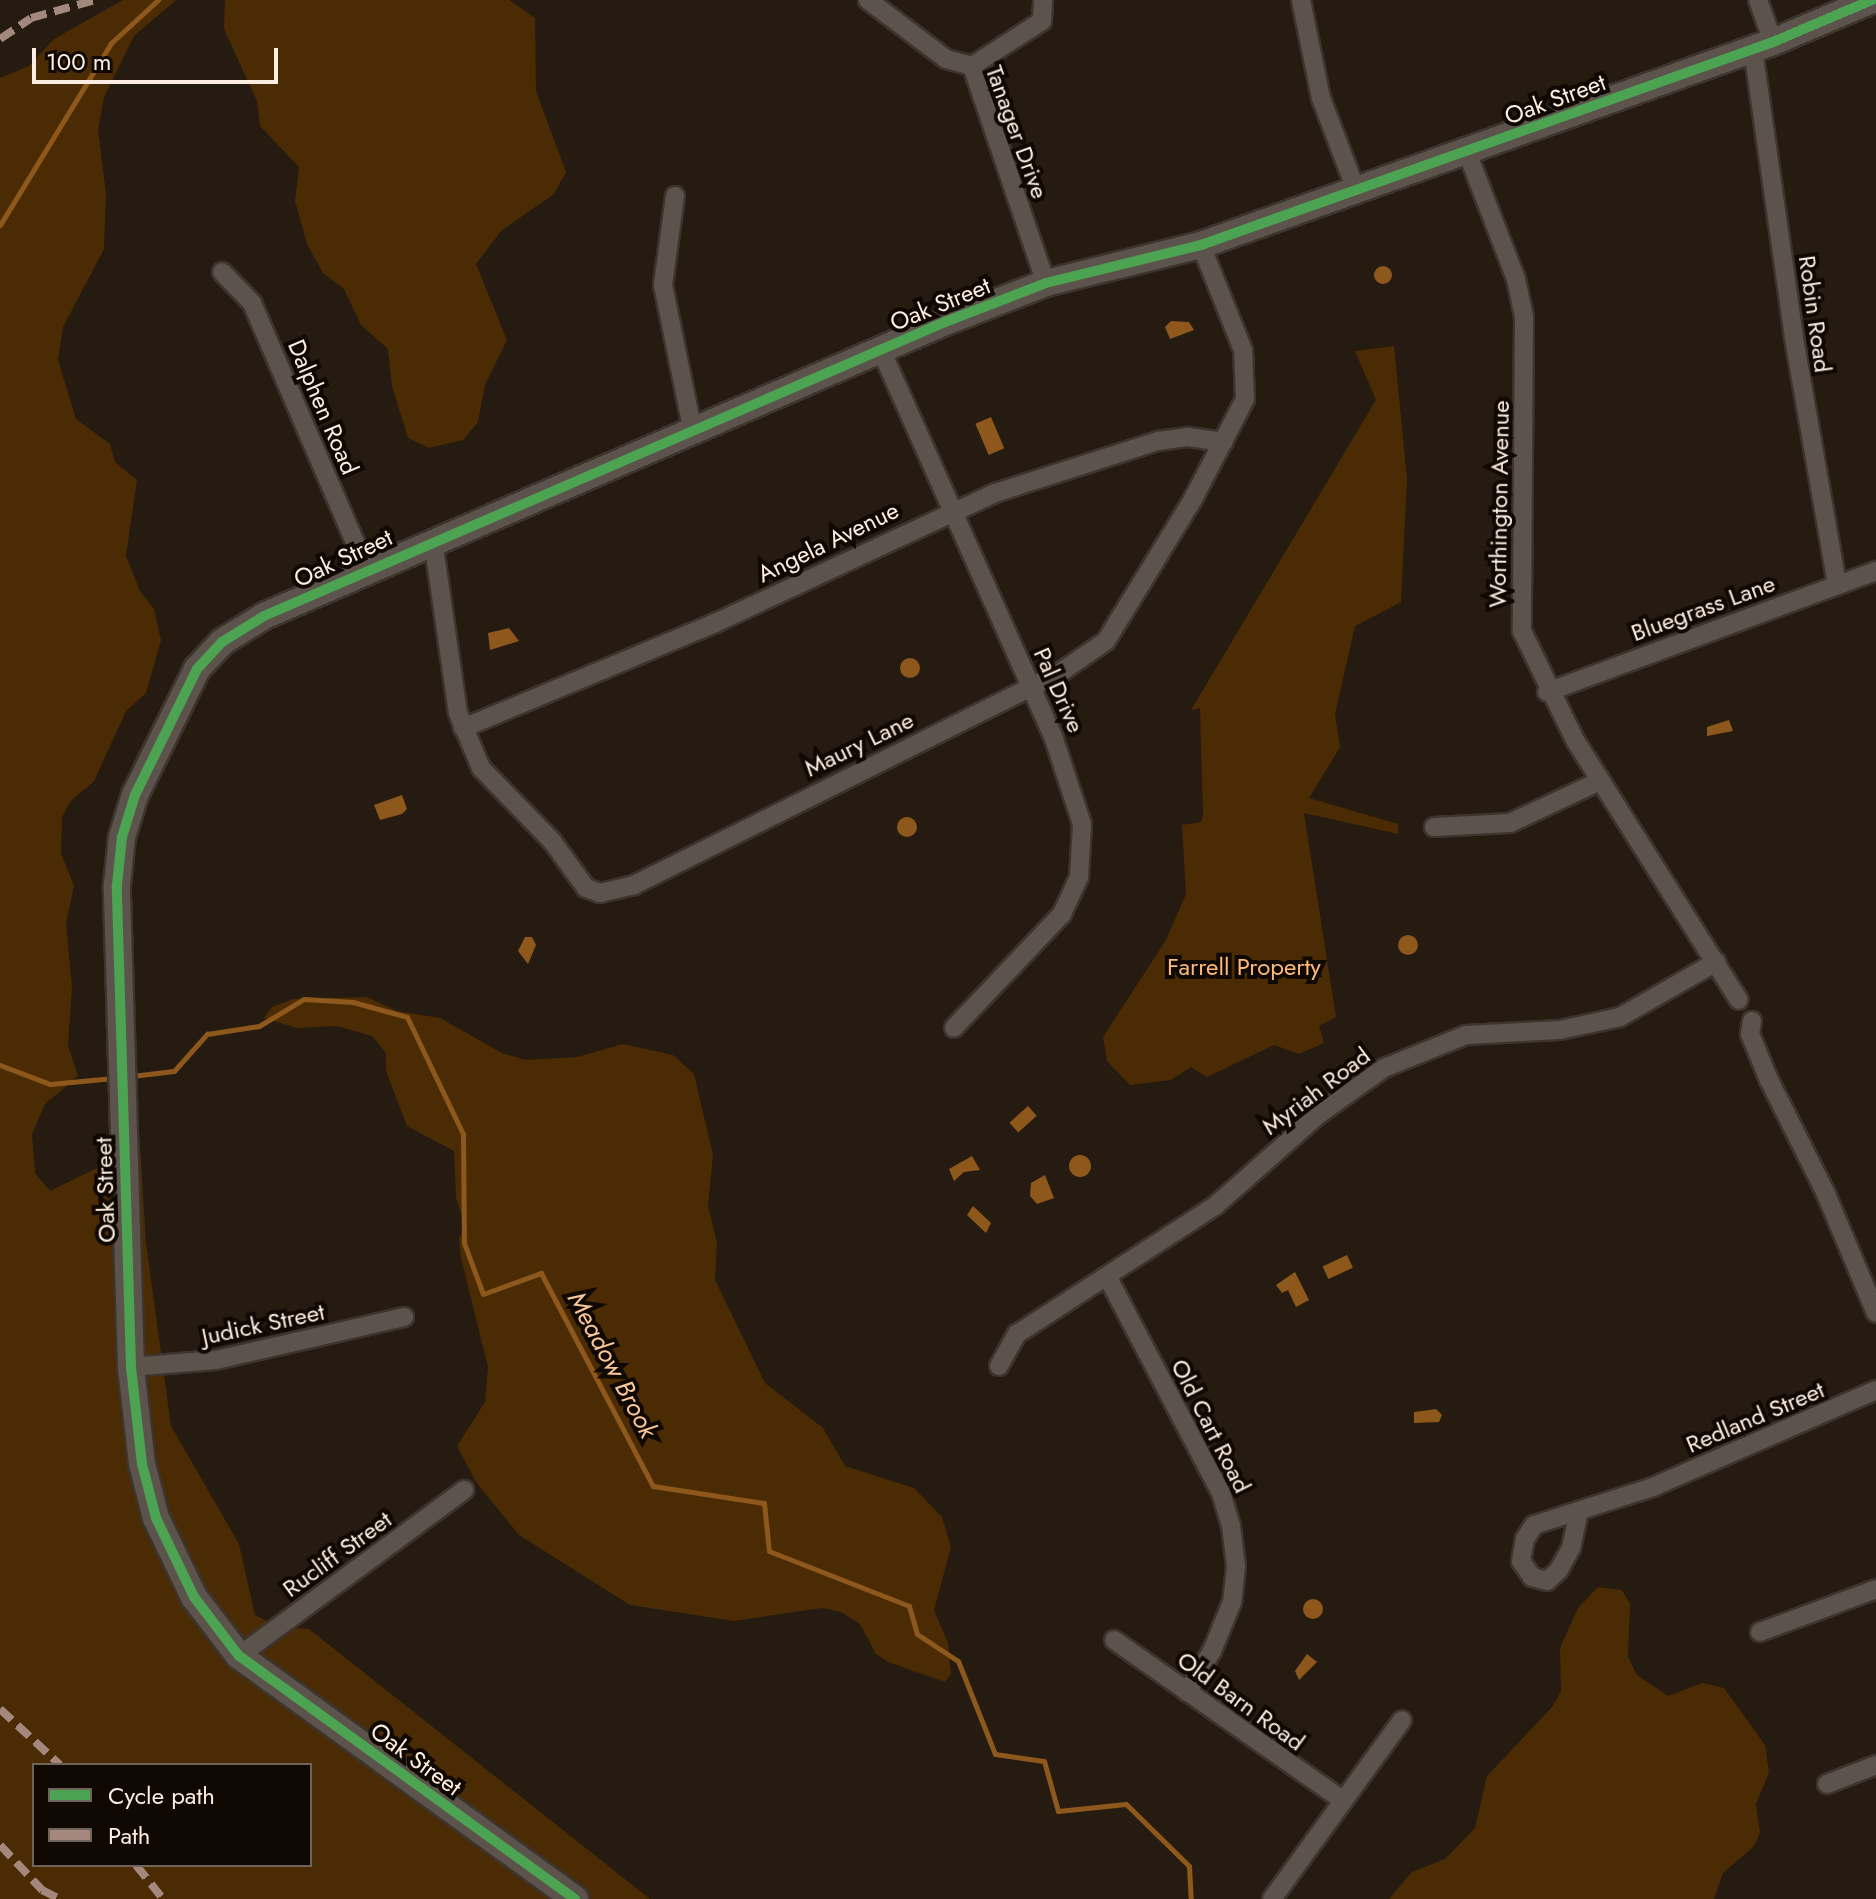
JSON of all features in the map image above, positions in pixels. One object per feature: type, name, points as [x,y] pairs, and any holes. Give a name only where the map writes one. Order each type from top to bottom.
[{"type":"street","name":"Tanager Drive","points":[[868,0],[946,59],[972,66],[1046,283]]},
{"type":"street","points":[[972,66],[1042,21],[1043,0]]},
{"type":"street","points":[[1301,0],[1321,98],[1356,190]]},
{"type":"street","name":"Robin Road","points":[[1758,0],[1794,338],[1837,585]]},
{"type":"street","name":"Oak Street","points":[[575,1899],[239,1656],[194,1597],[156,1518],[142,1464],[131,1367],[117,885],[122,838],[159,743],[197,669],[222,642],[257,620],[692,428],[1046,283],[1201,245],[1763,46],[1872,0]]},
{"type":"street","name":"Worthington Avenue","points":[[1467,152],[1516,279],[1524,317],[1520,611],[1528,649],[1547,692],[1600,781],[1739,1000]]},
{"type":"street","points":[[675,196],[663,285],[692,428]]},
{"type":"street","name":"Maury Lane","points":[[433,540],[463,728],[491,783],[552,841],[586,888],[600,893],[634,885],[1030,688],[1106,641],[1224,442],[1245,399],[1246,367],[1201,245]]},
{"type":"street","name":"Dalphen Road","points":[[222,272],[252,303],[367,570]]},
{"type":"street","name":"Pal Drive","points":[[881,350],[1078,804],[1083,842],[1079,877],[1048,933],[954,1028]]},
{"type":"street","name":"Angela Avenue","points":[[463,728],[715,623],[951,510],[1158,441],[1188,437],[1224,442]]},
{"type":"street","name":"Bluegrass Lane","points":[[1547,692],[1876,571]]},
{"type":"street","points":[[1434,827],[1510,823],[1600,781]]},
{"type":"street","name":"Myriah Road","points":[[999,1366],[1017,1334],[1215,1206],[1318,1115],[1384,1068],[1466,1035],[1560,1030],[1620,1017],[1716,962]]},
{"type":"street","points":[[1752,1021],[1750,1034],[1769,1080],[1826,1194],[1876,1313]]},
{"type":"street","name":"Old Cart Road","points":[[1107,1276],[1221,1493],[1231,1526],[1236,1566],[1232,1602],[1212,1651],[1187,1692]]},
{"type":"street","name":"Judick Street","points":[[131,1367],[245,1355],[404,1317]]},
{"type":"street","name":"Redland Street","points":[[1579,1511],[1653,1487],[1876,1390]]},
{"type":"street","name":"Rucliff Street","points":[[239,1656],[464,1490]]},
{"type":"street","points":[[1760,1632],[1876,1589]]},
{"type":"street","name":"Old Barn Road","points":[[1114,1640],[1341,1799]]},
{"type":"street","points":[[1272,1899],[1341,1799],[1402,1720]]},
{"type":"street","points":[[1827,1784],[1876,1765]]},
{"type":"green space","points":[[123,0],[176,0],[134,36],[104,97],[98,130],[106,194],[104,249],[63,327],[58,360],[76,419],[110,444],[115,462],[137,480],[126,556],[140,591],[154,609],[161,640],[146,693],[126,711],[94,781],[70,802],[62,817],[61,853],[74,886],[66,923],[72,987],[68,1045],[78,1076],[45,1104],[32,1134],[35,1173],[50,1191],[140,1147],[146,1243],[171,1426],[239,1544],[255,1615],[276,1626],[309,1629],[650,1899],[0,1899],[0,78],[29,66],[54,39]]},
{"type":"green space","points":[[225,0],[509,0],[535,18],[536,91],[566,172],[554,194],[501,231],[476,264],[507,340],[485,385],[478,422],[463,440],[429,448],[408,438],[392,386],[388,349],[361,325],[344,289],[323,273],[307,244],[295,201],[299,167],[260,126],[257,101],[224,29]]},
{"type":"green space","name":"Farrell Property","points":[[1394,346],[1407,479],[1401,602],[1355,626],[1335,714],[1340,747],[1309,798],[1398,824],[1398,834],[1304,813],[1336,1017],[1319,1026],[1324,1043],[1299,1054],[1274,1045],[1207,1077],[1191,1067],[1171,1080],[1130,1085],[1107,1061],[1103,1037],[1166,940],[1186,894],[1182,825],[1201,822],[1203,815],[1200,708],[1191,710],[1376,400],[1355,351]]},
{"type":"green space","points":[[367,997],[397,1011],[440,1018],[502,1053],[526,1060],[577,1057],[623,1044],[673,1055],[694,1074],[713,1155],[708,1206],[717,1243],[715,1280],[765,1383],[823,1428],[845,1466],[914,1488],[942,1517],[951,1547],[934,1610],[948,1643],[951,1674],[945,1682],[888,1662],[876,1654],[860,1624],[841,1612],[822,1608],[734,1621],[630,1605],[519,1535],[476,1482],[457,1446],[485,1402],[488,1367],[461,1258],[459,1238],[466,1227],[456,1198],[454,1151],[407,1126],[386,1071],[386,1053],[372,1036],[337,1026],[297,1028],[264,1018],[272,1007],[293,999]]},
{"type":"green space","points":[[1598,1587],[1622,1590],[1630,1604],[1628,1657],[1637,1675],[1668,1696],[1703,1683],[1724,1688],[1765,1745],[1769,1772],[1756,1804],[1760,1833],[1753,1847],[1723,1873],[1714,1899],[1389,1899],[1412,1872],[1445,1859],[1475,1828],[1487,1776],[1553,1706],[1561,1691],[1560,1648],[1578,1608]]},
{"type":"shaded area","points":[[1383,266],[1392,275],[1383,284],[1374,275]]},
{"type":"shaded area","points":[[1171,321],[1189,322],[1194,330],[1170,339],[1165,327]]},
{"type":"shaded area","points":[[991,417],[1004,448],[989,455],[975,424]]},
{"type":"shaded area","points":[[509,628],[519,641],[490,650],[488,633]]},
{"type":"shaded area","points":[[910,658],[917,661],[920,668],[917,675],[910,678],[903,675],[900,668],[903,661]]},
{"type":"shaded area","points":[[1729,720],[1733,731],[1707,736],[1707,727]]},
{"type":"shaded area","points":[[402,795],[407,809],[402,814],[380,820],[374,805]]},
{"type":"shaded area","points":[[907,817],[914,820],[917,827],[914,834],[907,837],[900,834],[897,827],[900,820]]},
{"type":"shaded area","points":[[1408,935],[1415,938],[1418,945],[1415,952],[1408,955],[1401,952],[1398,945],[1401,938]]},
{"type":"shaded area","points":[[525,937],[532,937],[536,945],[528,964],[518,951]]},
{"type":"shaded area","points":[[1028,1106],[1037,1116],[1018,1132],[1009,1123]]},
{"type":"shaded area","points":[[1080,1155],[1091,1166],[1080,1177],[1069,1166]]},
{"type":"shaded area","points":[[972,1156],[980,1170],[964,1172],[954,1181],[949,1169]]},
{"type":"shaded area","points":[[1045,1175],[1054,1198],[1037,1204],[1030,1196],[1031,1183]]},
{"type":"shaded area","points":[[973,1206],[991,1223],[986,1233],[967,1215]]},
{"type":"shaded area","points":[[1347,1255],[1353,1268],[1328,1279],[1323,1266]]},
{"type":"shaded area","points":[[1295,1272],[1309,1300],[1296,1307],[1288,1290],[1282,1293],[1276,1285]]},
{"type":"shaded area","points":[[1436,1409],[1442,1415],[1439,1422],[1414,1423],[1414,1412]]},
{"type":"shaded area","points":[[1313,1599],[1320,1602],[1323,1609],[1320,1616],[1313,1619],[1306,1616],[1303,1609],[1306,1602]]},
{"type":"shaded area","points":[[1307,1654],[1317,1662],[1299,1680],[1295,1671]]},
{"type":"waterway","name":"Meadow Brook","points":[[0,225],[111,43],[158,0]]},
{"type":"waterway","name":"Meadow Brook","points":[[132,1076],[174,1071],[207,1034],[259,1026],[304,999],[353,1002],[407,1017],[463,1134],[464,1243],[483,1294],[541,1273],[653,1486],[764,1503],[769,1551],[909,1606],[917,1634],[958,1661],[995,1754],[1044,1761],[1058,1811],[1126,1804],[1189,1866],[1191,1899]]},
{"type":"waterway","name":"Meadow Brook","points":[[0,1065],[50,1084],[114,1078]]},
{"type":"marked path","points":[[0,39],[31,18],[95,0]]},
{"type":"marked path","points":[[0,1709],[58,1763]]},
{"type":"marked path","points":[[0,1845],[42,1890],[60,1899]]},
{"type":"marked path","points":[[138,1867],[163,1899]]},
{"type":"cycle path","points":[[575,1899],[239,1656],[194,1597],[156,1518],[142,1464],[131,1367],[117,885],[122,837],[135,795],[197,669],[222,642],[264,616],[945,322],[1046,283],[1201,245],[1773,42],[1872,0]]}]
